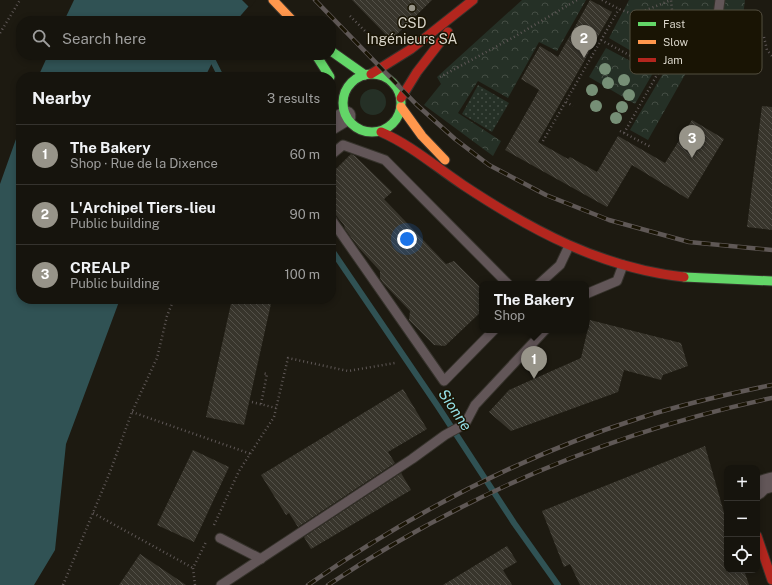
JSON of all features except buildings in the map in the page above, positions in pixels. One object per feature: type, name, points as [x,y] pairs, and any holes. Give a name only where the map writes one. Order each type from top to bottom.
[{"type":"main road","points":[[273,0],[288,16]]},
{"type":"main road","points":[[340,115],[344,93],[350,84],[358,77],[387,66],[409,52],[473,0]]},
{"type":"main road","points":[[336,100],[340,115],[353,126],[362,131],[372,133],[381,132],[390,127],[399,116],[401,102],[407,86],[421,65],[476,0]]},
{"type":"main road","points":[[336,54],[368,74],[382,76],[395,84],[401,102],[422,136],[487,200]]},
{"type":"main road","points":[[319,60],[326,72]]},
{"type":"main road","points":[[381,132],[406,145],[487,200],[569,246],[623,265],[653,273],[707,279],[772,281]]},
{"type":"main road","points":[[757,537],[772,580]]},
{"type":"street","points":[[760,487],[772,482]]},
{"type":"lane","points":[[719,10],[720,0]]},
{"type":"lane","points":[[336,150],[343,144],[385,160],[505,281]]},
{"type":"lane","points":[[336,226],[444,381],[491,333]]},
{"type":"lane","points":[[542,281],[560,265],[569,246]]},
{"type":"lane","points":[[589,293],[617,281],[623,265]]},
{"type":"lane","points":[[221,585],[412,459],[444,434],[465,424],[474,405],[541,333]]},
{"type":"lane","points":[[220,538],[261,560]]},
{"type":"path","points":[[0,32],[20,0]]},
{"type":"path","points":[[434,80],[514,38],[577,0]]},
{"type":"path","points":[[602,0],[630,13]]},
{"type":"path","points":[[645,10],[671,0],[672,10]]},
{"type":"path","points":[[543,141],[619,9]]},
{"type":"path","points":[[350,16],[382,49]]},
{"type":"path","points":[[764,37],[767,50],[772,56]]},
{"type":"path","points":[[601,40],[630,56]]},
{"type":"path","points":[[624,133],[657,74]]},
{"type":"path","points":[[566,102],[573,106]]},
{"type":"path","points":[[620,131],[651,147]]},
{"type":"path","points":[[63,585],[132,412],[157,358],[167,316],[172,304]]},
{"type":"path","points":[[213,526],[239,471],[274,417],[288,358],[348,371],[395,363]]},
{"type":"path","points":[[261,404],[267,374],[262,372]]},
{"type":"path","points":[[252,402],[276,408]]},
{"type":"path","points":[[132,412],[251,454]]},
{"type":"path","points":[[93,513],[194,568]]},
{"type":"path","points":[[195,585],[194,568],[206,540]]},
{"type":"green space","points":[[522,0],[586,0],[557,51],[539,42],[508,98],[478,81],[458,113],[501,141],[493,156],[424,105],[441,84],[437,77]]},
{"type":"green space","points":[[629,0],[745,0],[744,10],[630,10],[630,50],[609,38]]},
{"type":"green space","points":[[606,48],[630,61],[630,74],[652,74],[635,104],[589,77]]},
{"type":"green space","points":[[663,74],[685,74],[648,140],[630,130]]},
{"type":"green space","points":[[478,85],[509,103],[492,132],[462,114]]},
{"type":"green space","points":[[373,89],[382,93],[386,102],[382,111],[373,115],[364,111],[360,102],[364,93]]},
{"type":"water","points":[[74,0],[254,0],[240,16],[66,16]]},
{"type":"water","points":[[46,60],[214,60],[208,72],[40,72]]},
{"type":"water","points":[[16,139],[16,304],[118,304],[66,444],[55,550],[34,585],[0,585],[0,184]]},
{"type":"pier","points":[[242,0],[256,0],[250,8]]},
{"type":"waterway","name":"Sionne","points":[[212,60],[218,72]]},
{"type":"waterway","name":"Sionne","points":[[336,256],[437,405],[514,523],[558,585]]},
{"type":"railway","points":[[315,0],[331,16]]},
{"type":"railway","points":[[336,22],[417,105],[455,139],[489,165],[546,195],[609,220],[689,242],[772,250]]},
{"type":"railway","points":[[308,585],[386,534],[426,511],[468,489],[552,450],[596,433],[656,413],[772,385]]},
{"type":"railway","points":[[328,585],[380,552],[433,522],[486,495],[541,470],[597,448],[654,429],[712,412],[772,398]]},
{"type":"traffic: fast","points":[[336,55],[365,75]]},
{"type":"traffic: fast","points":[[319,60],[327,72]]},
{"type":"traffic: fast","points":[[366,74],[378,74],[393,82],[401,97],[401,103],[401,109],[393,124],[378,132],[366,132],[351,124],[343,109],[343,97],[351,82],[366,74]]},
{"type":"traffic: fast","points":[[684,277],[772,281]]},
{"type":"traffic: slow","points":[[273,0],[288,16]]},
{"type":"traffic: slow","points":[[401,107],[422,136],[445,160]]},
{"type":"traffic: jam","points":[[371,74],[411,49],[473,0]]},
{"type":"traffic: jam","points":[[401,98],[417,72],[448,32]]},
{"type":"traffic: jam","points":[[381,132],[403,143],[489,202],[541,232],[596,256],[624,265],[684,277]]},
{"type":"traffic: jam","points":[[757,537],[772,580]]},
{"type":"place","name":"CSD Ingénieurs SA","points":[[412,8]]},
{"type":"place","name":"L'Archipel Tiers-lieu","points":[[584,58]]},
{"type":"place","name":"CREALP","points":[[692,158]]},
{"type":"place","name":"The Bakery","points":[[534,379]]}]
